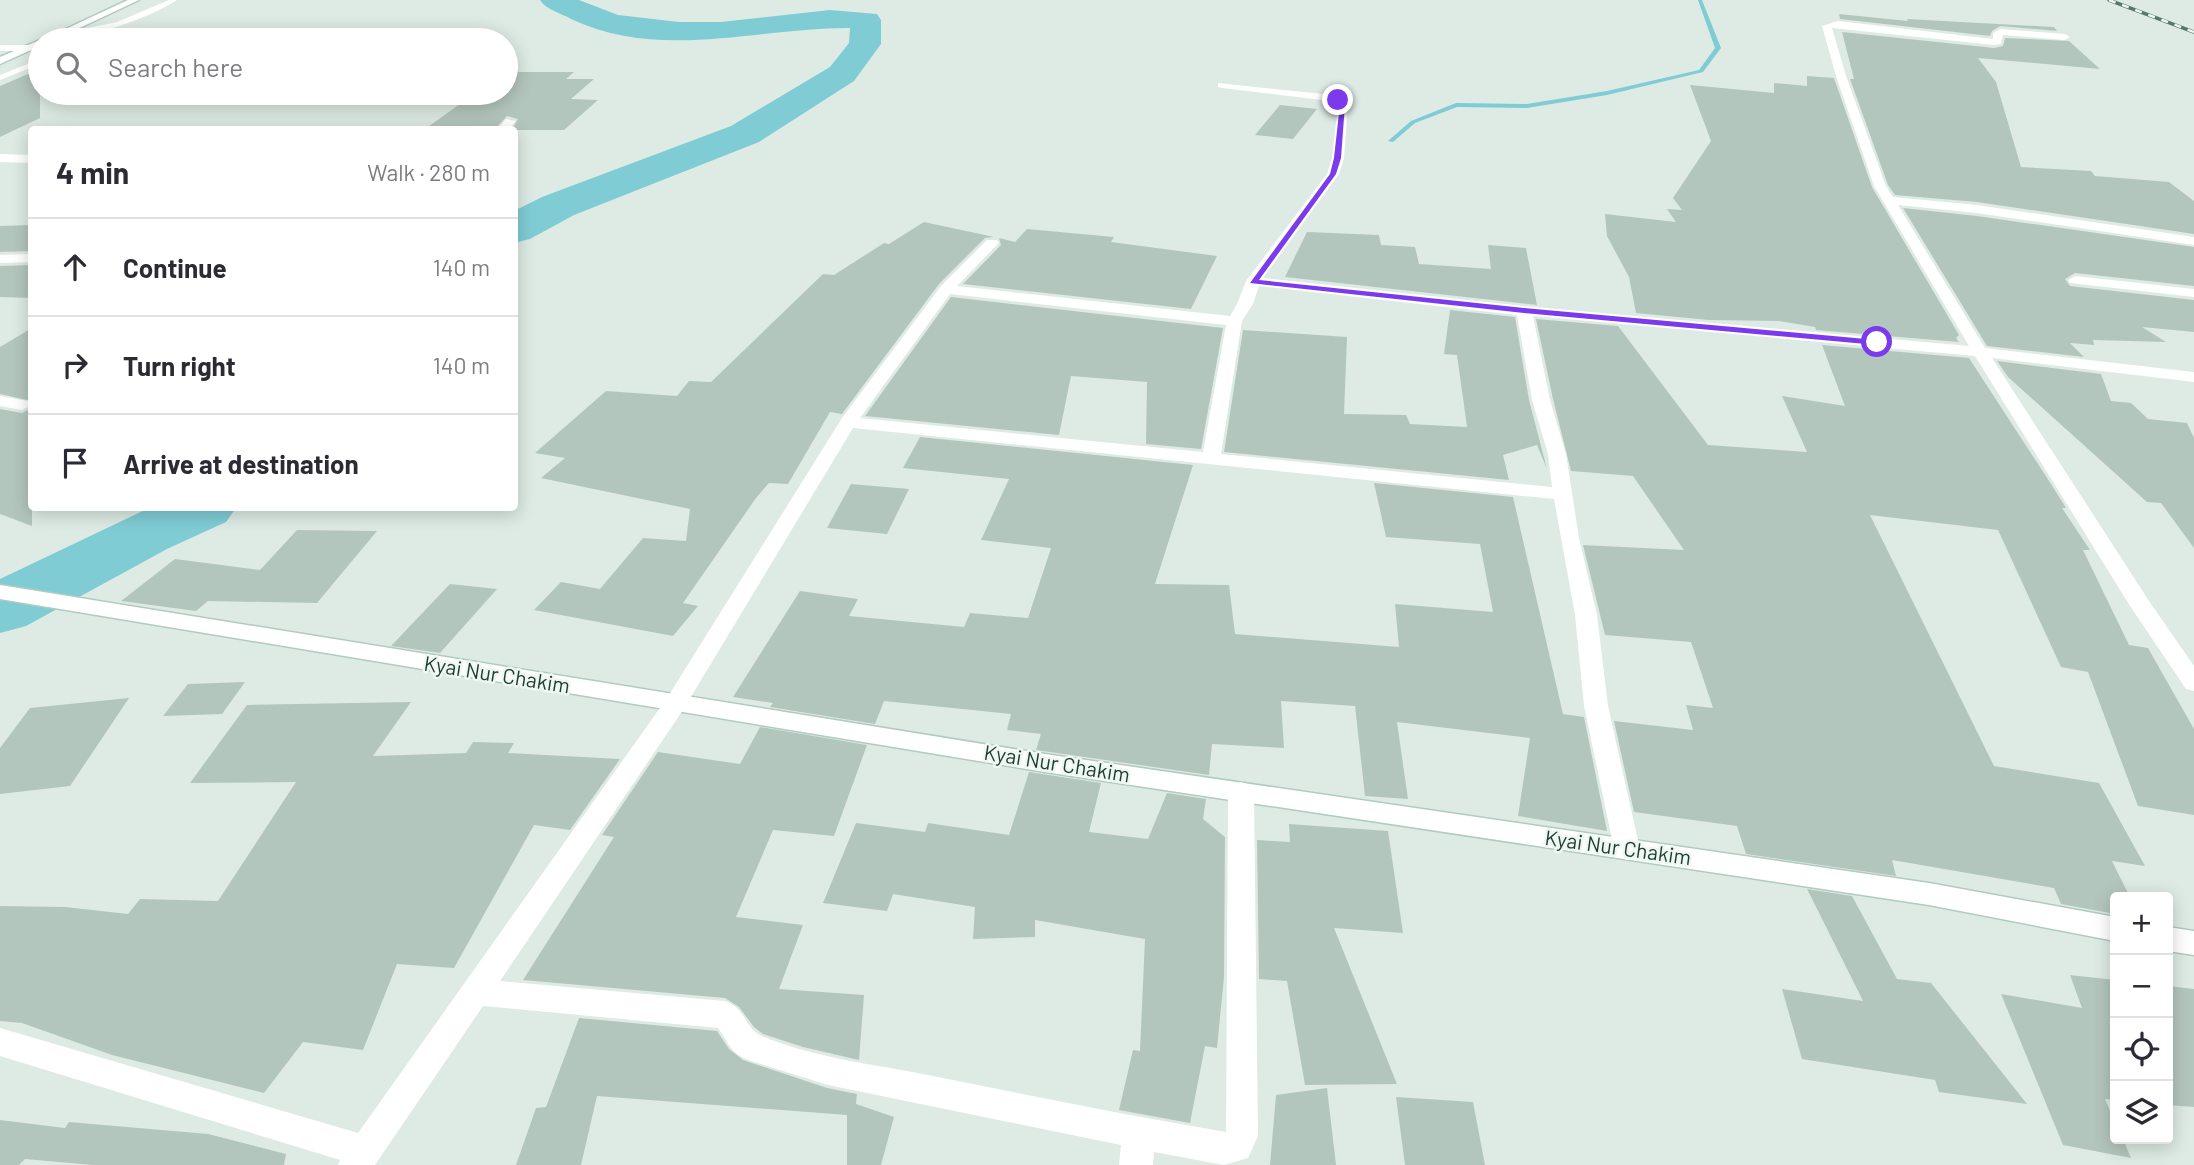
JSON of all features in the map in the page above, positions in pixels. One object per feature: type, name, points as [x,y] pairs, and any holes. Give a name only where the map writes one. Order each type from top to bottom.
[{"type":"street","points":[[74,28],[133,1]]},
{"type":"street","points":[[2065,37],[2000,32],[1998,42],[1994,42],[1828,24],[1841,76],[1879,184],[1980,352],[2141,606],[2191,676]]},
{"type":"street","points":[[0,48],[28,48]]},
{"type":"street","points":[[0,61],[28,50]]},
{"type":"street","points":[[1211,459],[1234,321],[1245,304],[1253,281],[1333,174],[1338,158],[1343,104],[1333,98],[1222,85]]},
{"type":"street","points":[[357,126],[371,116]]},
{"type":"street","points":[[504,126],[510,121]]},
{"type":"street","points":[[0,159],[28,159]]},
{"type":"street","points":[[1889,200],[1977,209],[2194,241]]},
{"type":"street","points":[[0,1042],[359,1158],[675,704],[848,422],[946,289],[992,243]]},
{"type":"street","points":[[0,259],[28,258]]},
{"type":"street","points":[[2075,280],[2194,293]]},
{"type":"street","points":[[1253,281],[1524,310],[1980,352],[2194,377]]},
{"type":"street","points":[[946,289],[1234,321]]},
{"type":"street","points":[[1524,310],[1541,400],[1556,454],[1569,538],[1586,615],[1596,706],[1627,849]]},
{"type":"street","points":[[0,401],[22,405]]},
{"type":"street","points":[[848,422],[1563,494]]},
{"type":"street","name":"Kyai Nur Chakim","points":[[0,592],[675,704],[1241,792],[1928,894],[2110,928]]},
{"type":"street","points":[[475,992],[725,1015],[733,1023],[738,1036],[751,1047],[828,1070],[1227,1149],[1236,1146],[1242,1136],[1241,792]]},
{"type":"street","points":[[2173,940],[2194,943]]},
{"type":"street","points":[[1136,1165],[1139,1133]]},
{"type":"lane","points":[[133,1],[173,0]]},
{"type":"lane","points":[[110,28],[173,0]]},
{"type":"lane","points":[[0,78],[28,66]]},
{"type":"lane","points":[[0,70],[20,70]]},
{"type":"building","points":[[1839,14],[1908,21],[1907,19],[2054,27],[2057,31],[2000,26],[1992,31],[1990,36],[1840,19]]},
{"type":"building","points":[[1842,32],[1994,48],[2003,46],[2005,38],[2069,41],[2100,69],[1978,58],[1996,82],[2021,167],[2091,171],[2095,176],[2169,182],[2194,201],[2194,234],[1977,202],[1895,195],[1888,185],[1850,79],[1854,79]]},
{"type":"building","points":[[518,72],[574,72],[566,79],[594,79],[571,99],[598,100],[564,130],[518,130],[518,126],[514,126],[518,119],[507,116],[498,126],[429,126],[458,105],[518,105]]},
{"type":"building","points":[[28,74],[28,105],[40,105],[40,118],[0,137],[0,86]]},
{"type":"building","points":[[1807,76],[1834,78],[1872,187],[1959,335],[1956,338],[1959,342],[1816,330],[1815,327],[1779,321],[1709,320],[1636,313],[1629,277],[1607,236],[1605,214],[1676,222],[1667,209],[1682,210],[1673,198],[1711,141],[1690,85],[1774,93],[1774,83],[1807,86]]},
{"type":"building","points":[[1280,105],[1317,109],[1293,139],[1255,135]]},
{"type":"building","points":[[1903,208],[2194,247],[2194,286],[2075,273],[2065,279],[2070,286],[2194,300],[2194,332],[2142,327],[2166,342],[2093,340],[2094,345],[2070,343],[2084,357],[1987,346]]},
{"type":"building","points":[[924,222],[994,237],[985,238],[939,284],[842,414],[830,412],[788,484],[769,483],[756,498],[683,603],[698,606],[673,636],[534,610],[561,582],[600,589],[643,538],[686,541],[690,509],[541,478],[565,458],[535,453],[606,391],[677,396],[689,381],[711,382],[823,274],[834,275],[884,243],[889,244]]},
{"type":"building","points":[[28,225],[28,251],[0,252],[0,226]]},
{"type":"building","points":[[1027,229],[1114,237],[1111,242],[1217,256],[1191,309],[963,284],[1001,245],[999,238],[1015,242]]},
{"type":"building","points":[[1307,232],[1379,235],[1381,245],[1415,247],[1419,264],[1491,269],[1488,245],[1526,248],[1537,305],[1285,277]]},
{"type":"building","points":[[28,265],[28,298],[0,297],[0,266]]},
{"type":"building","points":[[951,297],[1223,328],[1201,449],[1146,444],[1147,382],[1071,376],[1059,435],[865,416]]},
{"type":"building","points":[[1450,310],[1515,317],[1529,400],[1547,469],[1537,445],[1503,455],[1509,480],[1224,452],[1243,330],[1347,337],[1344,414],[1406,415],[1410,424],[1467,427],[1457,355],[1444,354]]},
{"type":"building","points":[[1536,319],[1618,326],[1708,445],[1807,452],[1782,396],[1845,406],[1822,345],[1969,358],[2051,484],[2066,508],[2062,508],[2090,550],[2083,550],[2129,645],[2148,648],[2194,729],[2194,815],[2138,806],[2088,672],[2061,667],[1998,530],[1870,515],[1994,766],[2099,783],[2145,866],[2112,861],[2128,892],[2110,892],[2110,913],[2061,904],[2054,888],[1892,860],[1896,876],[1746,854],[1737,826],[1634,812],[1614,721],[1693,730],[1686,705],[1713,708],[1691,642],[1605,635],[1583,545],[1684,550],[1633,476],[1571,471]]},
{"type":"building","points":[[28,330],[28,400],[0,394],[0,347]]},
{"type":"building","points":[[1997,361],[2101,374],[2111,401],[2131,403],[2148,419],[2187,423],[2194,438],[2194,548],[2161,503],[2147,502],[2008,377]]},
{"type":"building","points":[[0,409],[22,413],[28,410],[28,511],[32,511],[32,526],[0,514]]},
{"type":"building","points":[[920,437],[1193,465],[1155,584],[1229,585],[1235,634],[1399,647],[1395,604],[1493,612],[1480,544],[1386,537],[1374,483],[1513,497],[1563,714],[1584,717],[1607,831],[1518,816],[1530,738],[1397,722],[1408,799],[1365,796],[1355,706],[1281,701],[1284,748],[1212,744],[1209,775],[1036,750],[1041,734],[1007,730],[1011,714],[884,701],[875,724],[770,707],[773,703],[733,697],[800,591],[858,599],[849,616],[964,627],[970,613],[1028,618],[1051,548],[981,540],[1009,479],[903,468]]},
{"type":"building","points":[[851,484],[909,489],[887,534],[827,528]]},
{"type":"building","points":[[297,530],[377,531],[317,603],[208,601],[196,611],[121,601],[175,559],[260,570]]},
{"type":"building","points":[[450,584],[497,589],[440,653],[391,646]]},
{"type":"building","points":[[245,682],[222,714],[163,716],[188,684]]},
{"type":"building","points":[[129,698],[70,786],[0,794],[0,748],[30,708]]},
{"type":"building","points":[[411,702],[373,756],[466,753],[473,742],[514,743],[508,753],[620,759],[570,830],[534,825],[454,968],[397,964],[363,1050],[303,1042],[264,1093],[112,1055],[22,1023],[0,1021],[0,906],[65,907],[128,914],[140,899],[218,901],[296,782],[190,783],[247,705]]},
{"type":"building","points":[[760,727],[867,745],[834,836],[773,830],[736,917],[803,925],[779,989],[864,995],[859,1060],[763,1034],[739,1007],[725,998],[523,980],[614,837],[602,835],[658,752],[740,764]]},
{"type":"building","points":[[1029,772],[1101,783],[1089,832],[1148,839],[1167,793],[1206,799],[1203,819],[1225,837],[1224,977],[1217,1048],[1205,1046],[1190,1123],[1119,1110],[1133,1050],[1140,1051],[1145,939],[1035,920],[1035,937],[973,939],[975,907],[893,894],[887,911],[823,903],[856,823],[925,832],[928,823],[1009,835]]},
{"type":"building","points":[[1289,824],[1388,831],[1403,933],[1334,928],[1397,1084],[1305,1085],[1287,981],[1259,979],[1257,840],[1290,842]]},
{"type":"building","points":[[1807,889],[1852,896],[1897,979],[1931,983],[2027,1104],[1939,1092],[1935,1080],[1802,1059],[1782,989],[1863,1001]]},
{"type":"building","points":[[2070,975],[2110,979],[2110,1100],[2105,1099],[2110,1110],[2110,1144],[2125,1144],[2131,1158],[2063,1145],[2001,994],[2082,1008]]},
{"type":"building","points":[[2173,987],[2194,989],[2194,1107],[2173,1105]]},
{"type":"building","points":[[579,1018],[717,1031],[729,1049],[743,1060],[827,1088],[857,1094],[856,1104],[894,1117],[881,1165],[847,1165],[847,1115],[597,1096],[581,1165],[516,1165],[536,1108],[546,1107]]},
{"type":"building","points":[[1327,1088],[1336,1165],[1270,1165],[1276,1095]]},
{"type":"building","points":[[1396,1097],[1473,1102],[1485,1165],[1405,1165]]},
{"type":"building","points":[[0,1120],[65,1128],[69,1122],[208,1134],[286,1154],[284,1165],[93,1165],[25,1159],[19,1165],[0,1165]]},
{"type":"waterway","points":[[518,227],[558,206],[745,134],[842,74],[865,44],[866,20],[812,20],[721,31],[662,30],[615,24],[554,0]]},
{"type":"waterway","points":[[1391,141],[1413,122],[1456,105],[1527,106],[1607,93],[1701,71],[1718,48],[1700,0]]},
{"type":"waterway","points":[[0,609],[143,535],[196,511]]},
{"type":"railway","points":[[2109,0],[2194,32]]},
{"type":"route","points":[[1338,100],[1343,104],[1338,158],[1333,174],[1253,281],[1524,310],[1877,342]]}]
